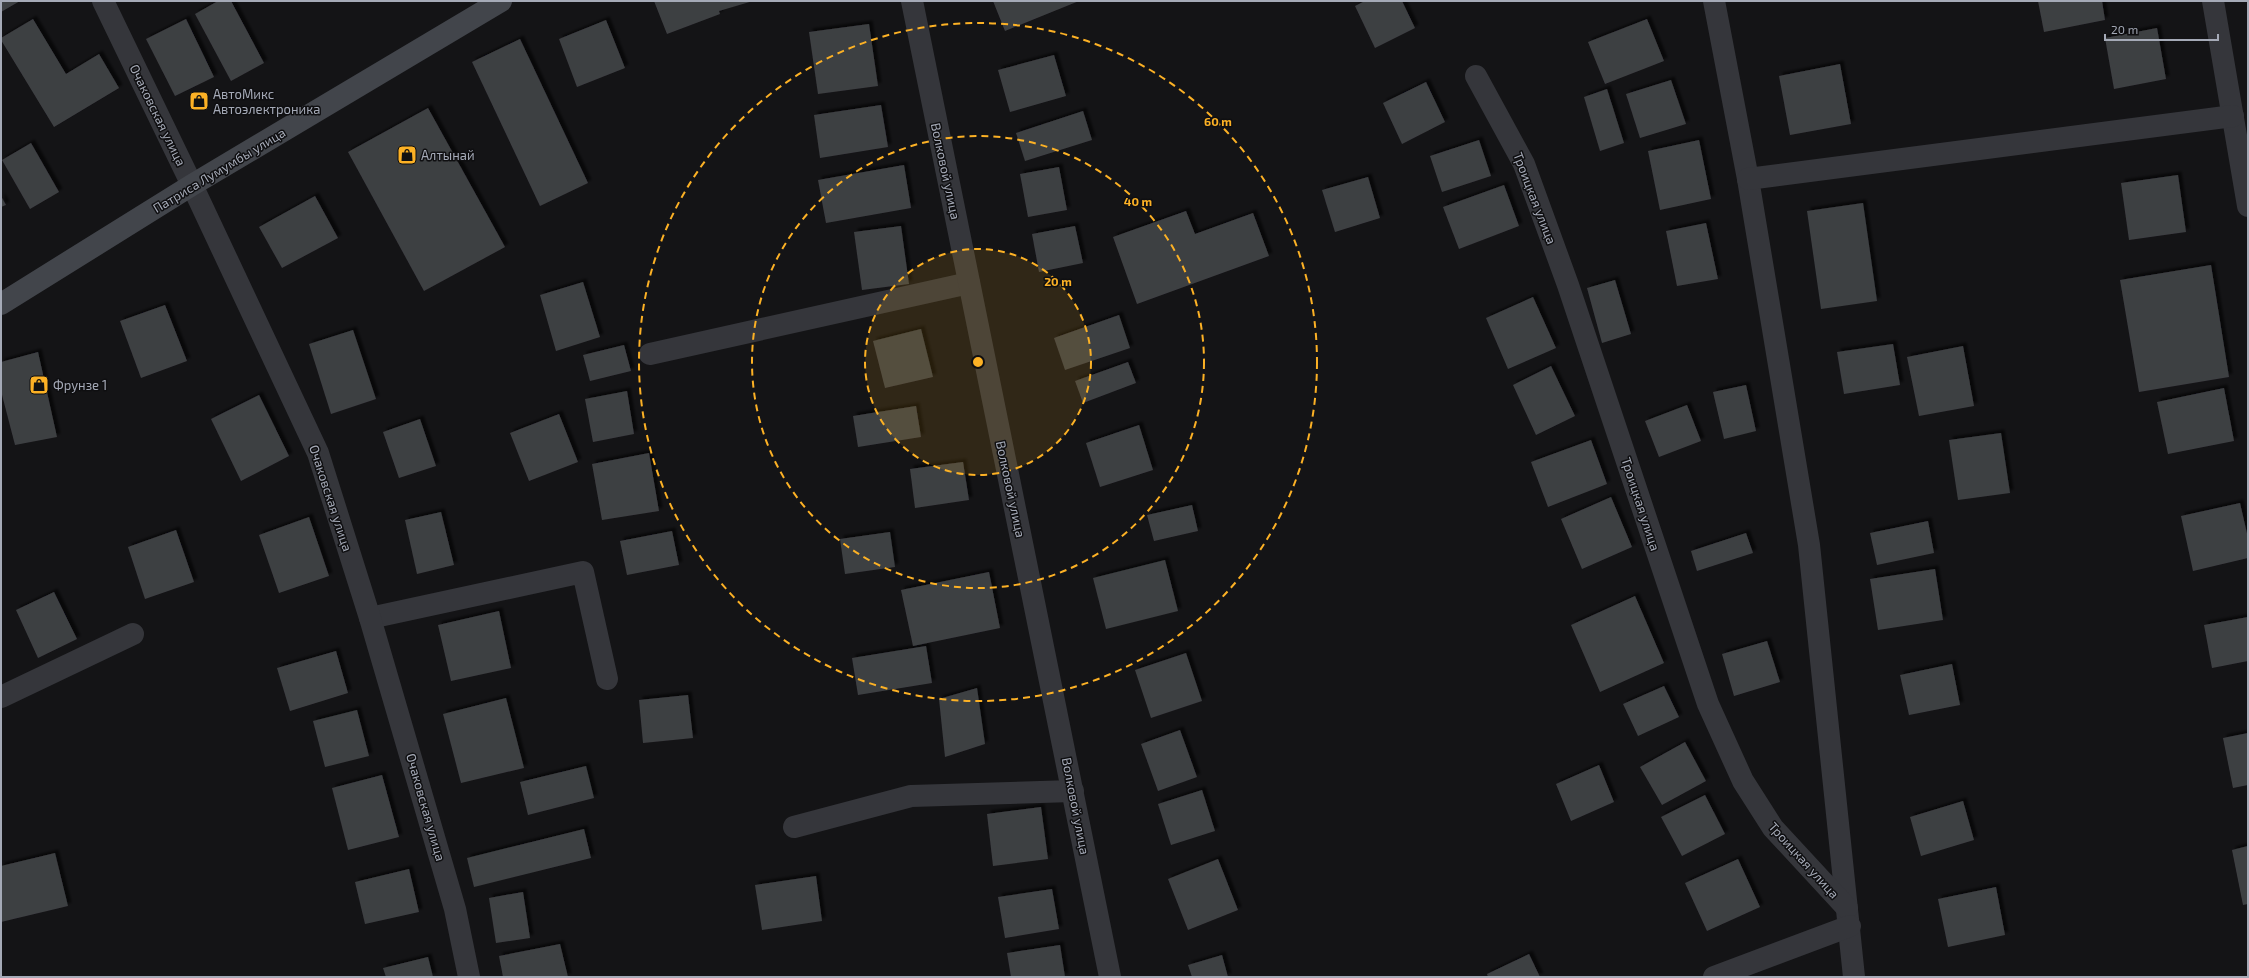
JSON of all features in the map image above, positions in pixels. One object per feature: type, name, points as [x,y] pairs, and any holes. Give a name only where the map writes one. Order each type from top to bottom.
[{"type":"street","name":"Очаковская улица","points":[[103,1],[192,185],[318,453],[370,618],[456,909],[469,977]]},
{"type":"street","name":"Патриса Лумумбы улица","points":[[1,304],[192,185],[501,1]]},
{"type":"street","name":"Волковой улица","points":[[912,1],[1110,977]]},
{"type":"street","name":"Троицкая улица","points":[[1714,1],[1748,179],[1809,544],[1854,977]]},
{"type":"street","points":[[2213,1],[2234,116],[2248,206]]},
{"type":"street","name":"Троицкая улица","points":[[1476,76],[1524,164],[1568,285],[1708,704],[1743,782],[1773,828],[1848,917]]},
{"type":"street","points":[[1748,179],[2234,116]]},
{"type":"street","points":[[650,354],[969,284]]},
{"type":"street","points":[[370,618],[583,572],[607,679]]},
{"type":"street","points":[[1,697],[132,634]]},
{"type":"street","points":[[794,827],[911,796],[1073,791]]},
{"type":"street","points":[[1714,977],[1848,917]]},
{"type":"building","points":[[1,1],[20,1],[1,12]]},
{"type":"building","points":[[218,1],[231,1],[264,63],[231,81],[195,14]]},
{"type":"building","points":[[654,1],[753,1],[719,11],[720,14],[667,34]]},
{"type":"building","points":[[993,1],[1079,1],[1005,31]]},
{"type":"building","points":[[1365,1],[1402,1],[1415,28],[1375,48],[1355,6]]},
{"type":"building","points":[[2038,1],[2102,1],[2105,20],[2044,32]]},
{"type":"building","points":[[33,19],[66,74],[99,54],[119,88],[54,127],[1,40],[1,38]]},
{"type":"building","points":[[186,19],[214,77],[175,96],[146,39]]},
{"type":"building","points":[[1647,19],[1664,61],[1605,84],[1588,42]]},
{"type":"building","points":[[606,20],[625,68],[577,87],[559,39]]},
{"type":"building","points":[[869,24],[878,86],[818,94],[809,32]]},
{"type":"building","points":[[2157,28],[2166,79],[2114,89],[2105,38]]},
{"type":"building","points":[[520,39],[588,183],[540,206],[472,62]]},
{"type":"building","points":[[1054,55],[1066,96],[1010,112],[998,70]]},
{"type":"building","points":[[1840,64],[1851,124],[1790,135],[1779,76]]},
{"type":"building","points":[[1671,80],[1686,124],[1640,138],[1626,94]]},
{"type":"building","points":[[1426,82],[1445,122],[1402,144],[1383,103]]},
{"type":"building","points":[[1607,89],[1624,143],[1600,151],[1584,97]]},
{"type":"building","points":[[881,105],[888,147],[820,158],[814,115]]},
{"type":"building","points":[[428,108],[505,247],[424,291],[348,152]]},
{"type":"building","points":[[1083,111],[1092,140],[1025,161],[1016,133]]},
{"type":"building","points":[[1479,140],[1491,176],[1442,192],[1430,156]]},
{"type":"building","points":[[1699,140],[1711,199],[1660,210],[1648,151]]},
{"type":"building","points":[[31,143],[59,192],[30,209],[2,160]]},
{"type":"building","points":[[904,165],[911,208],[826,223],[818,180]]},
{"type":"building","points":[[1059,167],[1067,210],[1028,217],[1020,174]]},
{"type":"building","points":[[2178,175],[2186,232],[2129,240],[2121,183]]},
{"type":"building","points":[[1368,177],[1380,218],[1335,232],[1322,190]]},
{"type":"building","points":[[1504,185],[1519,226],[1459,249],[1443,207]]},
{"type":"building","points":[[1,196],[6,205],[1,207]]},
{"type":"building","points":[[315,196],[338,238],[282,268],[259,227]]},
{"type":"building","points":[[1863,203],[1877,301],[1821,309],[1807,211]]},
{"type":"building","points":[[1186,211],[1195,234],[1253,213],[1269,256],[1137,304],[1113,237]]},
{"type":"building","points":[[1706,223],[1718,279],[1677,286],[1666,231]]},
{"type":"building","points":[[901,226],[909,284],[862,290],[854,232]]},
{"type":"building","points":[[1075,226],[1083,263],[1039,272],[1032,234]]},
{"type":"building","points":[[2211,265],[2229,377],[2139,392],[2120,280]]},
{"type":"building","points":[[1615,280],[1631,334],[1602,343],[1587,288]]},
{"type":"building","points":[[583,282],[600,337],[556,351],[540,295]]},
{"type":"building","points":[[1533,297],[1556,348],[1508,369],[1486,318]]},
{"type":"building","points":[[165,305],[187,361],[141,378],[120,321]]},
{"type":"building","points":[[1119,315],[1130,348],[1065,370],[1054,338]]},
{"type":"building","points":[[921,329],[933,377],[885,388],[873,341]]},
{"type":"building","points":[[353,330],[376,399],[331,414],[309,344]]},
{"type":"building","points":[[1893,344],[1900,385],[1844,394],[1837,352]]},
{"type":"building","points":[[624,345],[631,371],[590,381],[583,355]]},
{"type":"building","points":[[1963,346],[1974,406],[1919,416],[1907,357]]},
{"type":"building","points":[[38,352],[57,437],[15,445],[1,391],[1,362]]},
{"type":"building","points":[[1128,362],[1136,383],[1083,403],[1075,381]]},
{"type":"building","points":[[1551,366],[1575,416],[1536,435],[1513,385]]},
{"type":"building","points":[[1746,385],[1756,431],[1724,439],[1713,392]]},
{"type":"building","points":[[2224,388],[2234,441],[2168,454],[2157,402]]},
{"type":"building","points":[[627,391],[634,434],[593,442],[585,399]]},
{"type":"building","points":[[259,395],[289,456],[241,481],[211,419]]},
{"type":"building","points":[[1687,405],[1701,441],[1659,457],[1645,421]]},
{"type":"building","points":[[916,406],[921,437],[858,447],[853,416]]},
{"type":"building","points":[[559,414],[578,462],[529,481],[510,433]]},
{"type":"building","points":[[420,419],[436,466],[399,478],[383,432]]},
{"type":"building","points":[[1139,425],[1153,470],[1100,487],[1086,443]]},
{"type":"building","points":[[2001,433],[2010,493],[1958,500],[1949,440]]},
{"type":"building","points":[[1591,440],[1607,484],[1548,507],[1531,462]]},
{"type":"building","points":[[649,453],[659,511],[602,520],[592,464]]},
{"type":"building","points":[[963,462],[969,500],[915,508],[910,469]]},
{"type":"building","points":[[1611,497],[1632,547],[1582,569],[1561,519]]},
{"type":"building","points":[[2240,503],[2248,538],[2248,558],[2193,571],[2181,516]]},
{"type":"building","points":[[1192,505],[1198,531],[1154,541],[1147,515]]},
{"type":"building","points":[[441,512],[454,565],[417,574],[405,520]]},
{"type":"building","points":[[309,517],[329,576],[279,593],[259,535]]},
{"type":"building","points":[[1928,521],[1934,553],[1877,565],[1870,533]]},
{"type":"building","points":[[176,530],[194,582],[145,599],[128,547]]},
{"type":"building","points":[[672,531],[679,565],[627,575],[620,541]]},
{"type":"building","points":[[890,532],[895,567],[845,574],[840,539]]},
{"type":"building","points":[[1746,533],[1753,553],[1697,571],[1691,551]]},
{"type":"building","points":[[1165,560],[1178,611],[1106,629],[1093,578]]},
{"type":"building","points":[[1935,569],[1943,620],[1878,630],[1870,579]]},
{"type":"building","points":[[989,572],[1000,628],[913,646],[901,590]]},
{"type":"building","points":[[54,592],[77,639],[38,658],[16,610]]},
{"type":"building","points":[[1635,596],[1664,663],[1600,692],[1571,625]]},
{"type":"building","points":[[499,611],[511,668],[451,681],[438,625]]},
{"type":"building","points":[[2248,617],[2248,661],[2212,668],[2204,625]]},
{"type":"building","points":[[1767,641],[1780,682],[1734,696],[1722,654]]},
{"type":"building","points":[[926,646],[932,683],[858,695],[852,658]]},
{"type":"building","points":[[336,651],[348,693],[290,711],[277,668]]},
{"type":"building","points":[[1186,653],[1202,701],[1151,718],[1135,670]]},
{"type":"building","points":[[1952,664],[1960,705],[1909,715],[1900,675]]},
{"type":"building","points":[[1664,686],[1679,717],[1638,736],[1623,704]]},
{"type":"building","points":[[977,688],[985,744],[945,757],[939,699]]},
{"type":"building","points":[[688,695],[693,738],[643,743],[639,700]]},
{"type":"building","points":[[506,698],[524,768],[461,783],[443,714]]},
{"type":"building","points":[[357,710],[369,756],[325,767],[313,721]]},
{"type":"building","points":[[1180,730],[1197,777],[1158,791],[1141,744]]},
{"type":"building","points":[[2248,733],[2248,785],[2233,788],[2223,738]]},
{"type":"building","points":[[1685,742],[1706,781],[1662,805],[1640,767]]},
{"type":"building","points":[[1599,765],[1614,802],[1571,821],[1556,784]]},
{"type":"building","points":[[586,766],[594,798],[528,815],[520,782]]},
{"type":"building","points":[[382,775],[399,837],[348,850],[332,788]]},
{"type":"building","points":[[1202,790],[1215,831],[1171,845],[1158,804]]},
{"type":"building","points":[[1705,795],[1725,834],[1682,856],[1661,817]]},
{"type":"building","points":[[1963,801],[1974,840],[1921,856],[1910,817]]},
{"type":"building","points":[[1041,807],[1048,859],[993,866],[987,814]]},
{"type":"building","points":[[584,829],[591,858],[474,887],[467,858]]},
{"type":"building","points":[[2248,846],[2248,904],[2243,905],[2232,850]]},
{"type":"building","points":[[55,853],[68,906],[1,922],[1,866]]},
{"type":"building","points":[[1218,859],[1238,910],[1188,930],[1168,879]]},
{"type":"building","points":[[1738,859],[1760,907],[1707,931],[1685,883]]},
{"type":"building","points":[[409,869],[419,912],[365,924],[355,882]]},
{"type":"building","points":[[816,876],[822,921],[762,930],[755,885]]},
{"type":"building","points":[[1996,887],[2005,935],[1948,947],[1938,899]]},
{"type":"building","points":[[1052,889],[1059,929],[1005,938],[998,897]]},
{"type":"building","points":[[523,892],[530,938],[496,943],[489,898]]},
{"type":"building","points":[[560,944],[568,977],[503,977],[499,956]]},
{"type":"building","points":[[1060,945],[1065,977],[1011,977],[1007,953]]},
{"type":"building","points":[[1529,954],[1540,977],[1488,977],[1487,974]]},
{"type":"building","points":[[1222,955],[1228,977],[1192,977],[1188,965]]},
{"type":"building","points":[[428,957],[433,977],[386,977],[383,968]]},
{"type":"place","name":"АвтоМикс Автоэлектроника","points":[[199,101]]},
{"type":"place","name":"Алтынай","points":[[407,155]]},
{"type":"place","name":"Фрунзе 1","points":[[39,385]]}]
